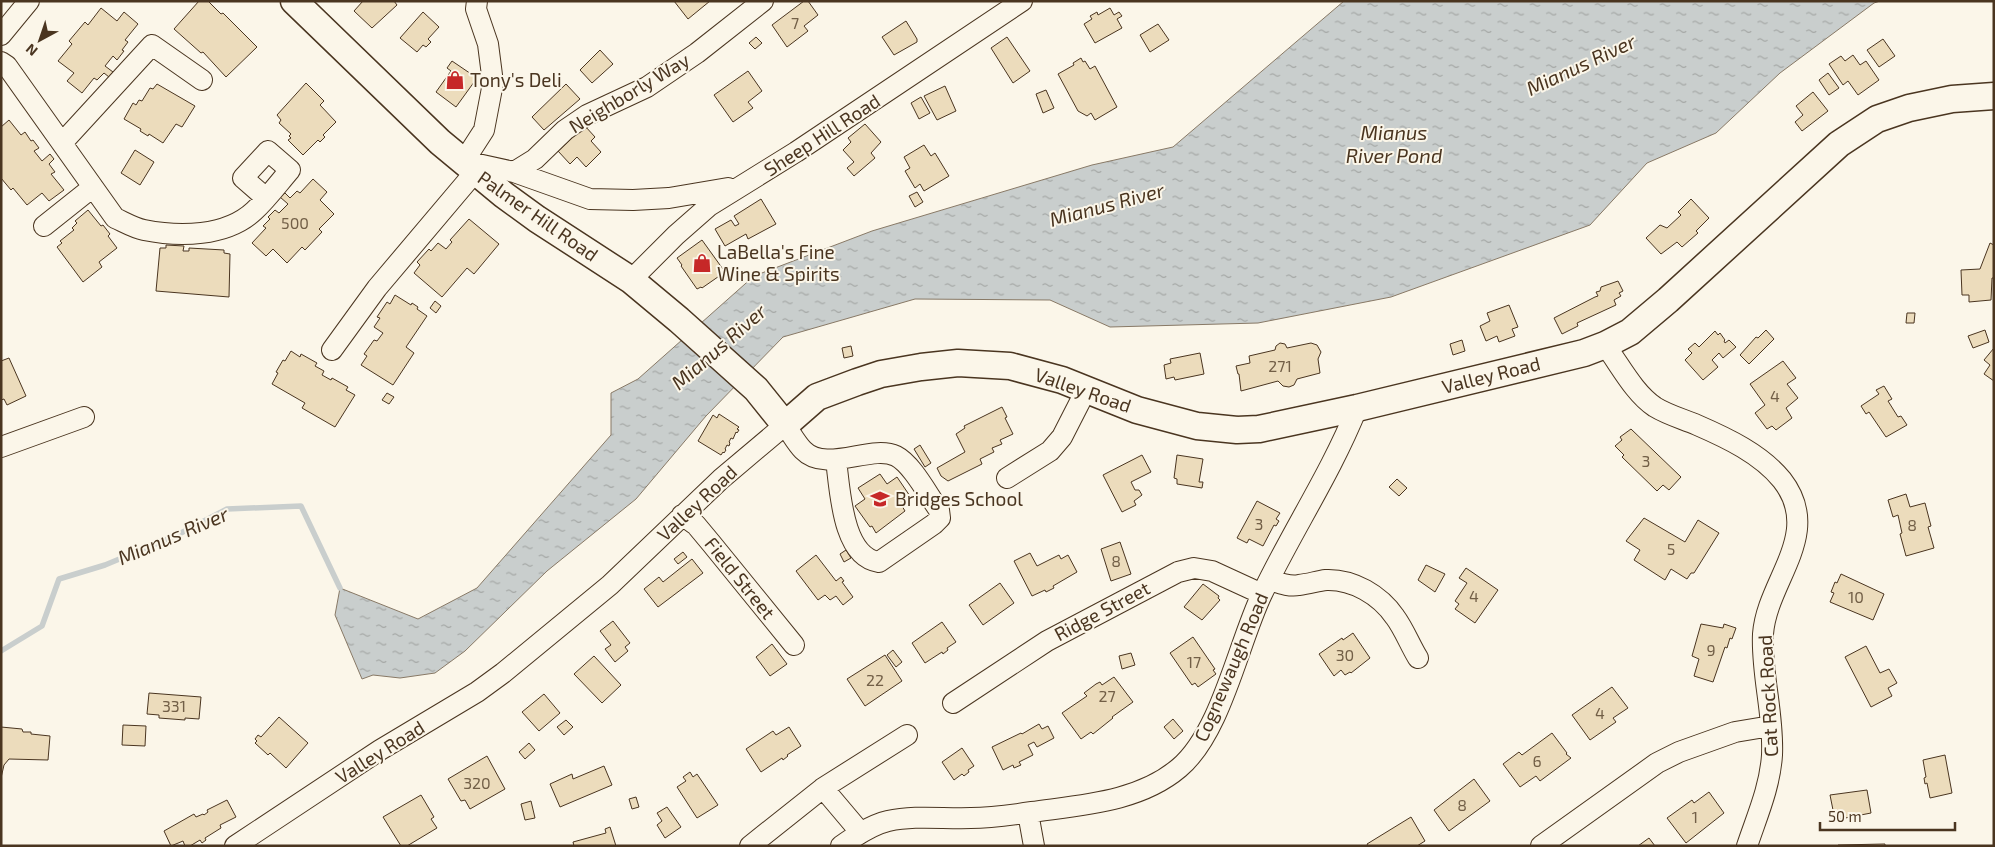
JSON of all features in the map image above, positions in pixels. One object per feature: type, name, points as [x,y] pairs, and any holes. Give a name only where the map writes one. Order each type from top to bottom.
[{"type":"main road","name":"Palmer Hill Road","points":[[294,1],[440,142],[537,219],[631,280],[756,389],[785,425]]},
{"type":"main road","name":"Valley Road","points":[[785,425],[817,397],[882,374],[958,363],[1010,366],[1062,380],[1137,410],[1197,426],[1237,430],[1259,429],[1357,408],[1566,358],[1605,345],[1630,332],[1668,300],[1839,144],[1877,119],[1909,108],[1952,99],[1994,96]]},
{"type":"street","points":[[1,35],[29,1]]},
{"type":"street","points":[[332,350],[470,166],[484,130],[494,83],[488,44],[476,10],[477,1]]},
{"type":"street","name":"Neighborly Way","points":[[514,172],[535,159],[564,130],[587,115],[647,87],[697,53],[763,1]]},
{"type":"street","name":"Sheep Hill Road","points":[[631,280],[676,235],[709,206],[836,126],[1022,1]]},
{"type":"street","points":[[62,143],[152,45],[202,80]]},
{"type":"street","points":[[1,62],[7,66],[115,218],[143,230],[196,235],[232,226],[254,212],[266,198]]},
{"type":"street","points":[[470,166],[514,172],[590,199],[633,200],[669,198],[742,185]]},
{"type":"street","points":[[44,226],[93,187]]},
{"type":"street","name":"Cat Rock Road","points":[[1605,345],[1631,382],[1653,406],[1747,450],[1769,467],[1782,481],[1793,499],[1796,511],[1796,541],[1788,564],[1769,604],[1764,633],[1763,650],[1772,726],[1772,753],[1768,781],[1747,846]]},
{"type":"street","points":[[1007,478],[1050,451],[1062,437],[1086,390]]},
{"type":"street","name":"Cognewaugh Road","points":[[841,846],[861,833],[886,822],[912,818],[973,818],[1028,813],[1108,801],[1148,788],[1178,769],[1194,753],[1216,712],[1265,587],[1343,444],[1357,408]]},
{"type":"street","points":[[1,447],[84,417]]},
{"type":"street","points":[[785,425],[804,451],[816,457],[836,460],[885,452],[898,456],[906,463],[939,510],[940,518],[879,562],[872,561],[865,557],[852,538],[844,521],[836,460]]},
{"type":"street","name":"Valley Road","points":[[235,846],[380,750],[477,692],[503,673],[610,585],[728,472],[785,425]]},
{"type":"street","name":"Field Street","points":[[682,515],[696,525],[794,645]]},
{"type":"street","name":"Ridge Street","points":[[953,703],[1048,641],[1178,572],[1194,568],[1265,587],[1299,585],[1313,581],[1329,580],[1361,587],[1379,600],[1395,617],[1418,658]]},
{"type":"street","points":[[1541,846],[1625,785],[1672,756],[1735,732],[1772,726]]},
{"type":"street","points":[[750,846],[823,788],[907,735]]},
{"type":"street","points":[[823,788],[861,833]]},
{"type":"street","points":[[1028,813],[1034,846]]},
{"type":"water","name":"Mianus River Pond","points":[[1344,1],[1880,1],[1874,3],[1780,73],[1716,133],[1647,163],[1590,225],[1391,297],[1258,323],[1110,327],[1050,300],[915,299],[783,337],[706,416],[636,499],[547,571],[465,651],[435,673],[400,678],[373,675],[362,679],[335,615],[340,588],[418,619],[477,588],[611,435],[611,393],[638,379],[754,276],[872,231],[1092,165],[1173,147]]},
{"type":"building","points":[[199,1],[208,1],[221,14],[223,13],[257,47],[226,77],[203,52],[201,53],[174,29]]},
{"type":"building","points":[[363,1],[394,1],[397,5],[372,28],[354,11]]},
{"type":"building","points":[[674,1],[710,1],[688,19]]},
{"type":"building","points":[[804,1],[808,1],[818,15],[804,26],[808,31],[787,47],[772,25]]},
{"type":"building","points":[[101,8],[117,21],[124,12],[138,24],[125,40],[128,42],[117,60],[113,56],[105,66],[113,72],[109,77],[104,73],[97,80],[94,78],[82,93],[67,81],[74,73],[58,61],[72,44],[69,41],[85,22],[88,25]]},
{"type":"building","points":[[1110,8],[1114,15],[1119,12],[1122,16],[1117,19],[1122,28],[1095,43],[1084,24],[1092,19],[1090,16],[1097,12],[1098,15]]},
{"type":"building","points":[[423,12],[439,27],[428,39],[431,42],[426,47],[423,45],[417,52],[400,38]]},
{"type":"building","points":[[906,21],[917,42],[894,55],[882,37]]},
{"type":"building","points":[[1158,24],[1169,40],[1150,52],[1140,35]]},
{"type":"building","points":[[756,37],[762,43],[755,49],[749,43]]},
{"type":"building","points":[[1007,37],[1030,71],[1013,83],[991,48]]},
{"type":"building","points":[[1883,39],[1895,56],[1879,67],[1867,50]]},
{"type":"building","points":[[600,50],[613,64],[592,83],[580,70]]},
{"type":"building","points":[[1853,55],[1860,65],[1866,61],[1879,80],[1858,95],[1848,81],[1843,85],[1829,64],[1841,56],[1845,61]]},
{"type":"building","points":[[1081,58],[1090,69],[1095,66],[1117,107],[1095,120],[1091,113],[1087,116],[1078,111],[1058,74],[1074,65],[1073,63]]},
{"type":"building","points":[[452,61],[477,78],[456,107],[436,92],[451,71],[447,68]]},
{"type":"building","points":[[748,71],[762,91],[748,102],[753,108],[733,122],[714,95]]},
{"type":"building","points":[[1828,73],[1839,88],[1829,95],[1819,80]]},
{"type":"building","points":[[306,83],[324,101],[320,105],[336,122],[323,135],[325,137],[320,142],[318,140],[303,155],[288,140],[291,138],[289,136],[291,134],[279,123],[281,120],[277,115]]},
{"type":"building","points":[[157,84],[195,106],[182,127],[176,124],[163,143],[149,134],[148,136],[140,131],[141,129],[124,119],[133,103],[136,105],[139,100],[142,101],[150,88],[153,89]]},
{"type":"building","points":[[566,84],[580,99],[544,130],[532,117]]},
{"type":"building","points":[[945,86],[956,111],[937,120],[924,96]]},
{"type":"building","points":[[1046,90],[1054,108],[1043,113],[1036,94]]},
{"type":"building","points":[[1813,92],[1828,111],[1802,131],[1795,122],[1803,115],[1796,106]]},
{"type":"building","points":[[921,97],[930,113],[919,119],[911,103]]},
{"type":"building","points":[[9,120],[21,135],[25,132],[31,141],[33,140],[39,148],[34,151],[42,161],[50,154],[54,159],[49,164],[55,172],[51,174],[64,190],[49,201],[42,193],[27,205],[13,188],[11,190],[1,178],[1,127]]},
{"type":"building","points":[[865,124],[881,142],[871,153],[875,158],[854,176],[847,168],[854,162],[843,150],[851,142],[848,138]]},
{"type":"building","points":[[585,126],[595,137],[591,141],[601,152],[586,167],[577,157],[570,164],[558,151]]},
{"type":"building","points":[[924,145],[931,156],[935,153],[949,176],[924,191],[920,184],[915,188],[905,171],[910,168],[904,157]]},
{"type":"building","points":[[135,150],[154,162],[140,185],[121,173]]},
{"type":"building","points":[[313,179],[327,192],[320,200],[334,214],[319,229],[322,232],[305,250],[302,247],[287,263],[273,249],[266,256],[252,243],[266,228],[263,226],[270,219],[268,217],[275,210],[279,213],[288,204],[280,197],[285,193],[290,198],[297,191],[300,193]]},
{"type":"building","points":[[917,192],[923,202],[915,207],[909,196]]},
{"type":"building","points":[[761,199],[776,224],[748,239],[746,234],[725,246],[715,229],[731,220],[735,226],[739,224],[734,216]]},
{"type":"building","points":[[1691,199],[1709,218],[1696,231],[1698,233],[1682,247],[1677,242],[1661,254],[1646,238],[1660,225],[1667,228],[1681,215],[1678,212]]},
{"type":"building","points":[[88,210],[110,234],[108,236],[117,248],[99,262],[102,267],[83,282],[57,247],[62,243],[60,241],[74,230],[72,228],[77,223],[75,221]]},
{"type":"building","points":[[469,219],[499,244],[474,274],[467,268],[442,297],[414,273],[420,265],[417,262],[429,249],[431,251],[438,243],[446,249],[452,242],[450,240]]},
{"type":"building","points":[[702,240],[725,272],[702,288],[697,289],[677,258]]},
{"type":"building","points":[[1990,243],[1994,245],[1994,278],[1992,278],[1991,300],[1969,302],[1969,295],[1962,295],[1961,270],[1980,269]]},
{"type":"building","points":[[166,245],[184,246],[183,251],[189,251],[189,248],[224,250],[224,253],[230,254],[229,297],[156,291],[160,248],[166,248]]},
{"type":"building","points":[[1618,281],[1623,291],[1619,293],[1621,296],[1614,300],[1616,305],[1577,323],[1578,326],[1562,334],[1554,318],[1598,296],[1596,292],[1600,291],[1601,287]]},
{"type":"building","points":[[395,295],[411,305],[412,303],[427,316],[406,347],[414,353],[393,385],[361,365],[367,356],[364,354],[374,340],[377,341],[383,333],[374,327],[380,318],[377,317],[387,302],[390,304]]},
{"type":"building","points":[[435,301],[441,306],[436,313],[430,308]]},
{"type":"building","points":[[1509,305],[1518,327],[1512,329],[1515,336],[1499,342],[1497,336],[1486,341],[1480,326],[1490,321],[1487,313]]},
{"type":"building","points":[[1907,313],[1915,313],[1914,323],[1906,323]]},
{"type":"building","points":[[1766,330],[1774,339],[1749,364],[1740,355],[1756,337],[1758,338]]},
{"type":"building","points":[[1985,330],[1989,342],[1973,348],[1968,336]]},
{"type":"building","points":[[1715,331],[1718,335],[1720,333],[1725,343],[1729,340],[1736,347],[1723,358],[1719,353],[1712,360],[1718,367],[1703,380],[1685,360],[1692,353],[1688,349],[1695,343],[1699,347]]},
{"type":"building","points":[[1462,340],[1465,351],[1453,355],[1450,344]]},
{"type":"building","points":[[1280,343],[1285,344],[1287,348],[1311,343],[1317,345],[1321,352],[1318,359],[1320,373],[1297,379],[1294,385],[1289,387],[1283,386],[1278,381],[1241,391],[1236,366],[1250,363],[1249,356],[1275,350],[1276,346]]},
{"type":"building","points":[[851,346],[853,356],[844,358],[842,348]]},
{"type":"building","points":[[1994,348],[1994,381],[1984,374],[1990,365],[1984,360]]},
{"type":"building","points":[[291,351],[300,357],[301,354],[317,363],[315,366],[324,371],[322,375],[348,387],[346,390],[355,395],[335,427],[302,408],[305,403],[272,384],[278,373],[276,372]]},
{"type":"building","points":[[1200,353],[1204,374],[1175,380],[1174,377],[1166,379],[1164,365],[1171,363],[1170,359]]},
{"type":"building","points":[[9,358],[26,396],[7,405],[4,399],[1,400],[1,361]]},
{"type":"building","points":[[1783,361],[1796,378],[1787,384],[1798,398],[1786,408],[1792,418],[1776,430],[1772,426],[1767,429],[1755,413],[1765,405],[1750,384]]},
{"type":"building","points":[[1884,386],[1892,399],[1888,401],[1898,417],[1901,416],[1907,425],[1886,437],[1869,412],[1866,414],[1861,406],[1879,394],[1876,390]]},
{"type":"building","points":[[387,393],[394,397],[389,404],[382,400]]},
{"type":"building","points":[[1002,407],[1013,434],[1000,440],[1002,444],[992,448],[994,452],[980,459],[982,464],[948,481],[941,476],[937,468],[965,452],[956,434],[965,428],[964,426]]},
{"type":"building","points":[[719,414],[739,427],[733,439],[731,438],[729,446],[727,445],[726,450],[721,455],[698,441],[713,415],[717,418]]},
{"type":"building","points":[[1631,429],[1681,477],[1669,490],[1663,485],[1657,491],[1622,457],[1624,455],[1615,446],[1622,440],[1620,437]]},
{"type":"building","points":[[920,445],[931,463],[925,467],[914,449]]},
{"type":"building","points":[[1142,455],[1151,472],[1131,482],[1135,490],[1139,490],[1142,495],[1134,501],[1136,505],[1122,512],[1103,475]]},
{"type":"building","points":[[1177,455],[1203,459],[1199,482],[1203,482],[1202,488],[1177,484],[1177,479],[1174,478]]},
{"type":"building","points":[[880,474],[887,484],[897,477],[912,499],[902,506],[905,511],[876,533],[855,506],[865,499],[858,488]]},
{"type":"building","points":[[1397,479],[1407,488],[1399,496],[1389,487]]},
{"type":"building","points":[[1906,494],[1910,507],[1925,503],[1931,526],[1928,527],[1934,548],[1906,556],[1900,534],[1902,533],[1898,515],[1893,517],[1888,500]]},
{"type":"building","points":[[1257,501],[1280,513],[1276,519],[1279,521],[1276,526],[1274,525],[1263,546],[1249,539],[1247,543],[1237,538]]},
{"type":"building","points":[[1644,518],[1685,542],[1698,520],[1719,533],[1694,573],[1691,573],[1687,579],[1671,569],[1665,580],[1634,560],[1640,550],[1626,541]]},
{"type":"building","points":[[1120,542],[1131,574],[1111,581],[1101,549]]},
{"type":"building","points":[[846,550],[851,558],[844,562],[840,554]]},
{"type":"building","points":[[683,552],[687,557],[678,564],[674,559]]},
{"type":"building","points":[[1030,553],[1037,566],[1059,555],[1061,559],[1068,555],[1077,572],[1053,586],[1054,588],[1032,596],[1014,561]]},
{"type":"building","points":[[816,555],[836,581],[841,577],[844,581],[842,582],[853,597],[843,605],[836,596],[830,600],[825,595],[818,600],[796,571]]},
{"type":"building","points":[[692,559],[703,573],[658,607],[644,589],[659,577],[663,582]]},
{"type":"building","points":[[1426,565],[1445,574],[1435,592],[1418,580]]},
{"type":"building","points":[[1466,568],[1498,590],[1475,623],[1455,609],[1459,604],[1455,601],[1467,583],[1459,578]]},
{"type":"building","points":[[1841,574],[1884,594],[1873,620],[1830,602],[1834,593],[1831,592]]},
{"type":"building","points":[[1000,583],[1014,603],[983,625],[969,605]]},
{"type":"building","points":[[1203,584],[1219,596],[1220,600],[1202,620],[1184,607]]},
{"type":"building","points":[[613,621],[630,643],[625,647],[628,651],[615,662],[605,649],[611,645],[600,631]]},
{"type":"building","points":[[942,622],[956,642],[947,648],[948,650],[943,654],[942,652],[925,663],[912,643]]},
{"type":"building","points":[[1701,624],[1723,628],[1724,624],[1736,628],[1727,648],[1725,647],[1713,682],[1694,676],[1699,659],[1692,656]]},
{"type":"building","points":[[1353,633],[1370,658],[1351,673],[1345,675],[1341,670],[1334,676],[1319,654],[1342,638],[1343,640]]},
{"type":"building","points":[[1193,637],[1215,669],[1213,670],[1216,674],[1198,687],[1195,683],[1192,685],[1170,653]]},
{"type":"building","points":[[772,644],[787,664],[770,676],[756,657]]},
{"type":"building","points":[[1866,646],[1880,673],[1889,669],[1897,683],[1888,688],[1892,696],[1871,707],[1845,657]]},
{"type":"building","points":[[893,650],[902,662],[896,667],[887,655]]},
{"type":"building","points":[[1131,653],[1135,665],[1122,669],[1119,656]]},
{"type":"building","points":[[885,655],[902,681],[865,706],[847,679]]},
{"type":"building","points":[[594,656],[621,685],[602,703],[574,674]]},
{"type":"building","points":[[1114,677],[1133,702],[1093,734],[1091,732],[1081,739],[1062,713],[1087,696],[1084,693],[1096,684],[1100,682],[1102,685]]},
{"type":"building","points":[[1612,687],[1628,708],[1613,718],[1616,722],[1590,740],[1572,715]]},
{"type":"building","points":[[149,693],[201,697],[199,719],[159,718],[159,715],[147,714]]},
{"type":"building","points":[[544,694],[560,713],[539,731],[522,712]]},
{"type":"building","points":[[279,717],[308,743],[286,768],[270,753],[268,755],[255,743],[258,735],[261,737]]},
{"type":"building","points":[[1173,719],[1183,731],[1174,739],[1164,727]]},
{"type":"building","points":[[566,720],[573,727],[564,735],[557,727]]},
{"type":"building","points":[[1039,724],[1042,729],[1048,726],[1054,738],[1037,747],[1034,742],[1028,745],[1033,755],[1019,762],[1021,765],[1014,768],[1013,765],[1003,770],[992,747],[1022,734]]},
{"type":"building","points":[[123,725],[146,726],[145,746],[122,745]]},
{"type":"building","points":[[1,727],[22,729],[23,732],[31,732],[31,734],[50,736],[48,760],[9,759],[4,765],[1,778]]},
{"type":"building","points":[[789,727],[801,746],[783,760],[782,758],[761,772],[746,749],[773,731],[776,735]]},
{"type":"building","points":[[1552,733],[1566,754],[1571,758],[1540,781],[1536,776],[1520,787],[1503,764],[1519,752],[1522,755]]},
{"type":"building","points":[[529,743],[535,750],[525,759],[519,752]]},
{"type":"building","points":[[962,748],[974,766],[964,776],[962,774],[954,780],[942,762]]},
{"type":"building","points":[[1945,755],[1952,793],[1930,798],[1927,783],[1925,784],[1924,778],[1926,777],[1923,760]]},
{"type":"building","points":[[487,756],[505,789],[470,809],[465,800],[461,801],[448,779]]},
{"type":"building","points":[[604,766],[612,785],[560,807],[550,784],[572,774],[573,779]]},
{"type":"building","points":[[690,772],[693,777],[697,774],[718,805],[697,818],[677,787],[686,781],[683,777]]},
{"type":"building","points":[[1474,779],[1490,801],[1449,831],[1434,810]]},
{"type":"building","points":[[1867,790],[1871,813],[1835,820],[1830,795]]},
{"type":"building","points":[[1709,792],[1724,813],[1686,843],[1667,818],[1692,800],[1694,803]]},
{"type":"building","points":[[421,795],[434,817],[431,819],[437,828],[407,846],[401,846],[383,817]]},
{"type":"building","points":[[636,797],[639,807],[632,809],[629,799]]},
{"type":"building","points":[[227,800],[236,817],[220,825],[221,828],[205,838],[206,840],[202,843],[200,840],[190,846],[185,846],[183,841],[171,846],[164,831],[194,814],[196,817],[204,815],[208,812],[207,810]]},
{"type":"building","points":[[531,801],[535,818],[525,820],[521,804]]},
{"type":"building","points":[[667,807],[681,827],[665,838],[657,825],[662,821],[657,813]]},
{"type":"building","points":[[1411,817],[1425,841],[1417,846],[1368,846],[1367,844]]},
{"type":"building","points":[[610,827],[616,846],[574,846],[573,842],[606,833],[605,829]]},
{"type":"building","points":[[1649,838],[1655,846],[1638,846]]},
{"type":"building","points":[[1885,844],[1885,846],[1838,846],[1838,845]]},
{"type":"waterway","name":"Mianus River","points":[[1,651],[42,626],[59,579],[105,565],[177,535],[227,509],[301,506],[340,588]]},
{"type":"place","name":"Tony's Deli","points":[[455,80]]},
{"type":"place","name":"LaBella's Fine Wine & Spirits","points":[[702,263]]},
{"type":"place","name":"Bridges School","points":[[880,499]]}]
